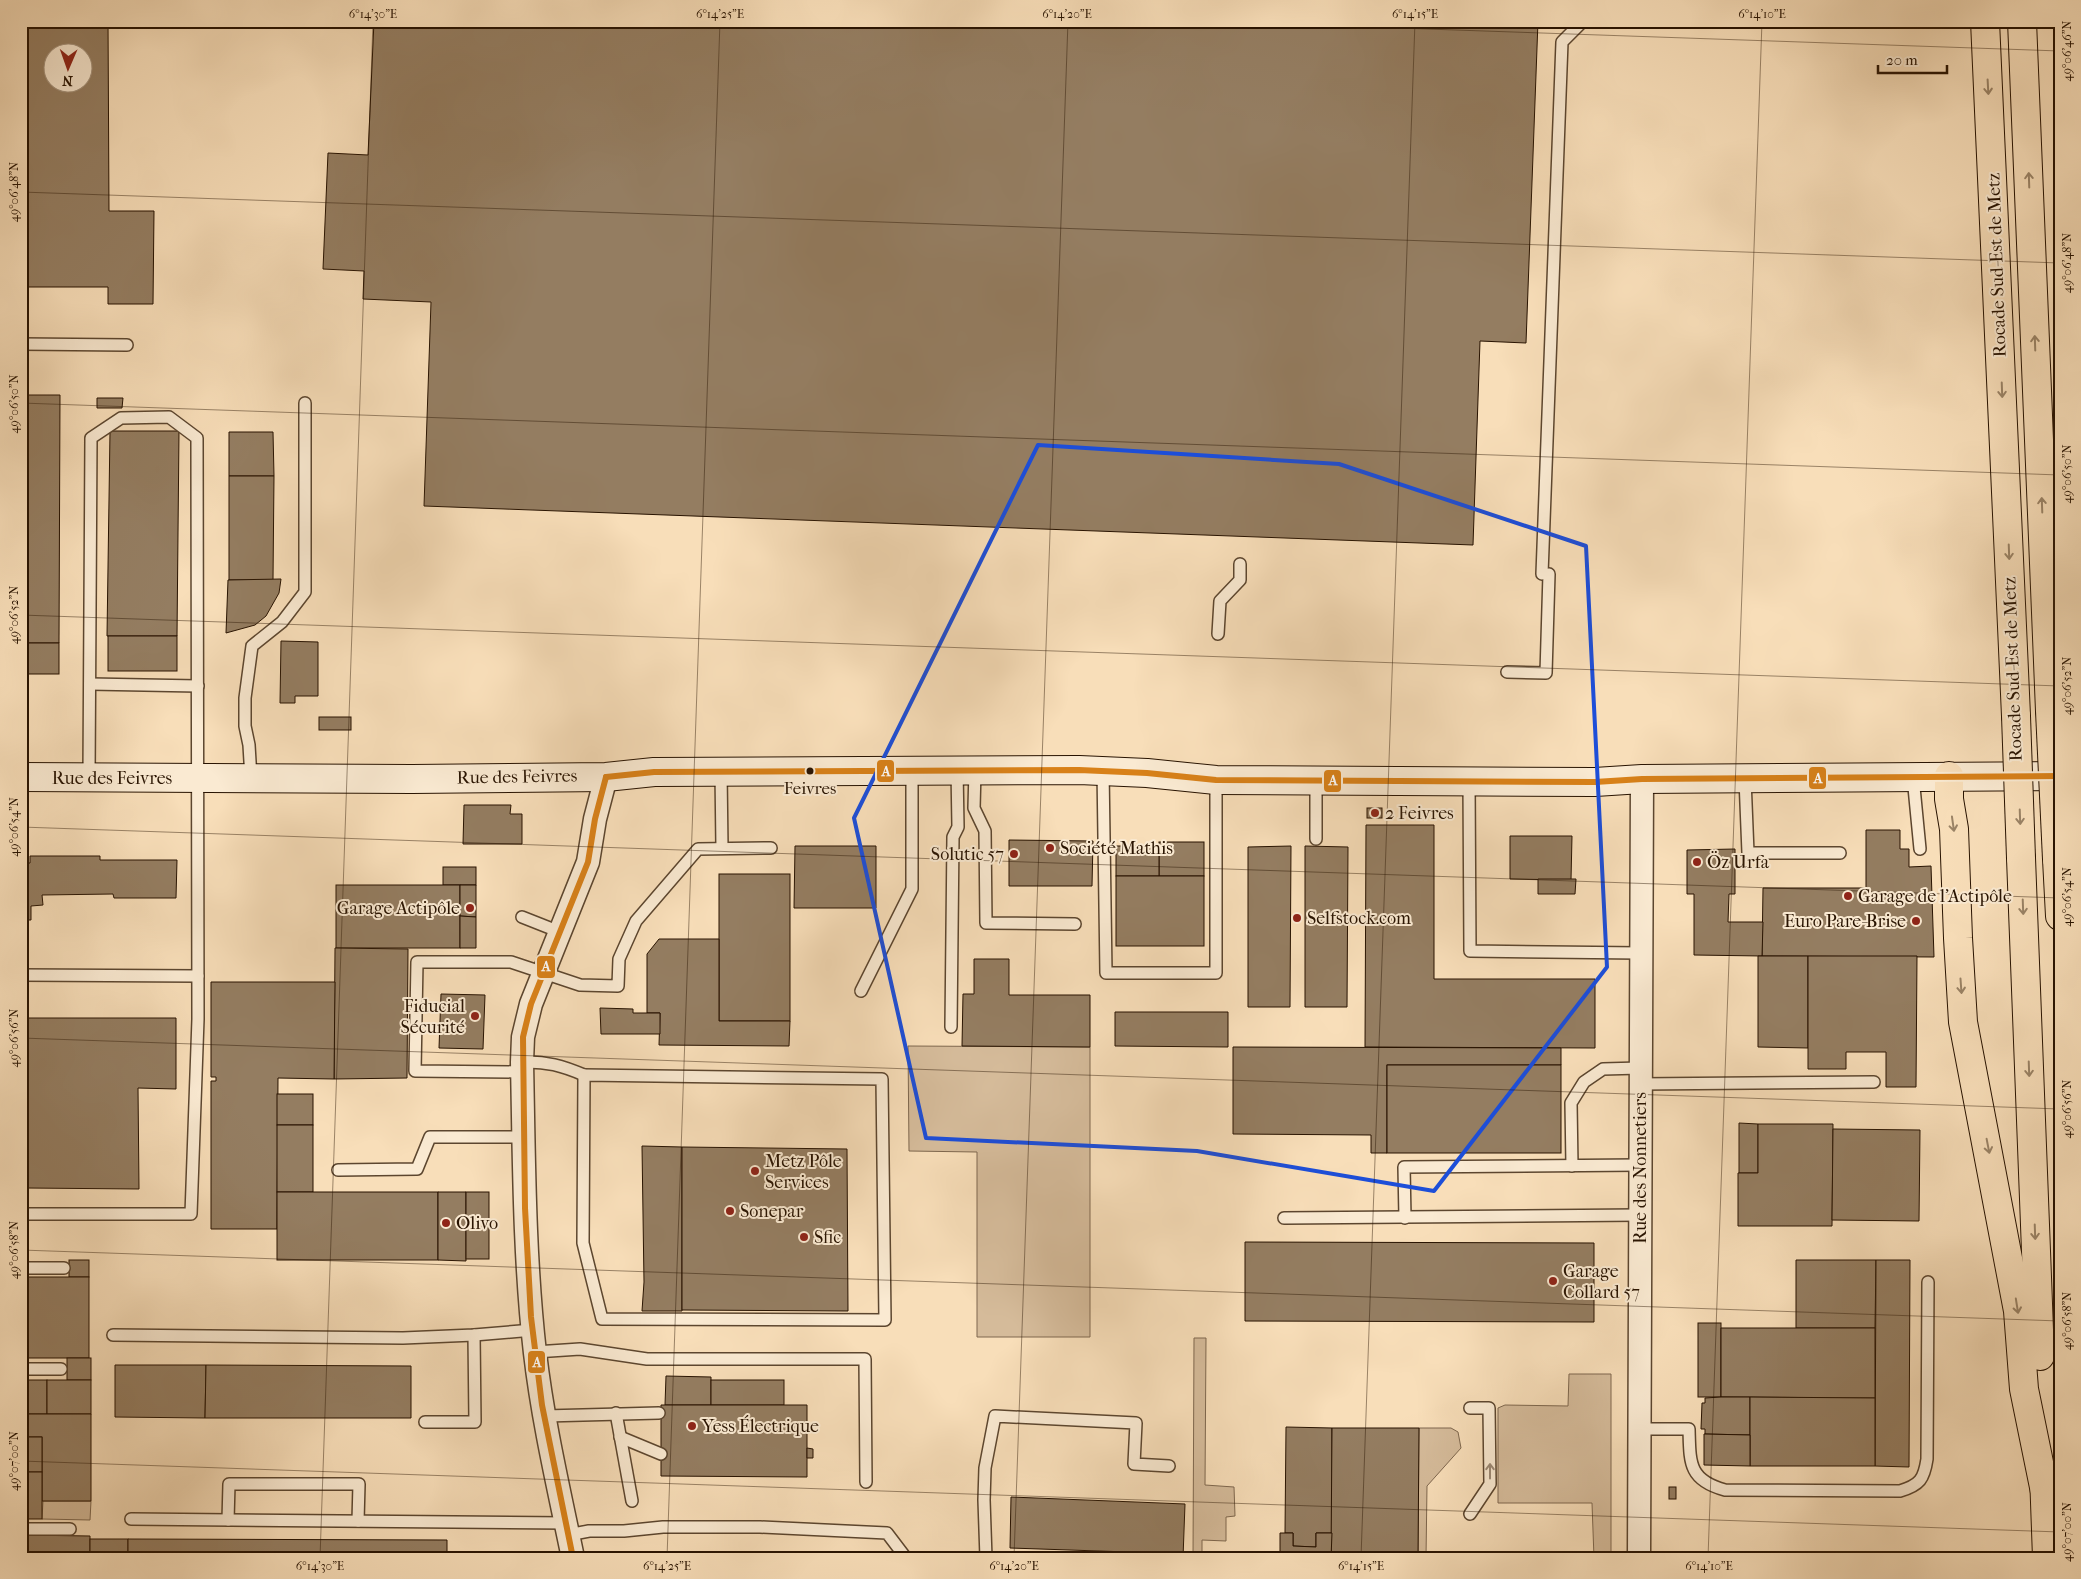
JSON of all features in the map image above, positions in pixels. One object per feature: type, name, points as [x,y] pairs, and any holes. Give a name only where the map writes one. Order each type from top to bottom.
[{"type":"highway","name":"Rocade Sud-Est de Metz","points":[[1984,21],[2016,716],[2047,1558]]},
{"type":"highway","name":"Rocade Sud-Est de Metz","points":[[2022,21],[2060,916]]},
{"type":"highway","points":[[1949,776],[1949,799],[1954,828],[1963,1022],[2018,1311],[2024,1389],[2045,1492]]},
{"type":"street","name":"Rue des Feivres","points":[[21,777],[606,777],[654,772],[966,770],[1103,770],[1216,780],[1316,782],[1595,782],[1746,777],[2060,776]]},
{"type":"street","points":[[573,1558],[545,1416],[535,1352],[525,1239],[522,1067],[527,1019],[543,973],[588,862],[595,819],[606,777]]},
{"type":"street","name":"Rue des Nonnetiers","points":[[1639,1558],[1639,1165],[1642,779]]},
{"type":"lane","points":[[1507,672],[1546,673],[1546,574],[1562,42],[1581,23]]},
{"type":"lane","points":[[21,344],[127,345]]},
{"type":"lane","points":[[251,778],[249,745],[245,726],[245,698],[252,646],[282,622],[305,592],[305,404]]},
{"type":"lane","points":[[21,1214],[191,1214],[198,976],[197,438],[169,417],[121,418],[91,438],[89,778]]},
{"type":"lane","points":[[1218,634],[1220,601],[1240,580],[1240,564]]},
{"type":"lane","points":[[90,684],[198,686]]},
{"type":"lane","points":[[966,770],[974,808],[985,831],[986,923],[1075,924]]},
{"type":"lane","points":[[951,1027],[953,837],[958,827],[966,770]]},
{"type":"lane","points":[[1103,770],[1106,973],[1216,973],[1216,780]]},
{"type":"lane","points":[[861,991],[912,889],[912,771]]},
{"type":"lane","points":[[721,772],[722,848]]},
{"type":"lane","points":[[1912,776],[1920,849]]},
{"type":"lane","points":[[1746,777],[1748,853],[1840,853]]},
{"type":"lane","points":[[1316,782],[1316,839]]},
{"type":"lane","points":[[1468,782],[1470,951],[1640,954]]},
{"type":"lane","points":[[584,1075],[583,1242],[602,1319],[885,1320],[882,1079],[584,1075],[563,1066],[543,1061],[522,1067],[415,1071],[417,962],[510,962],[580,985],[618,986],[619,959],[636,921],[698,849],[771,848]]},
{"type":"lane","points":[[522,917],[560,932]]},
{"type":"lane","points":[[21,975],[198,976]]},
{"type":"lane","points":[[1572,1166],[1571,1103],[1584,1082],[1603,1069],[1640,1076],[1874,1082]]},
{"type":"lane","points":[[338,1170],[417,1169],[430,1138],[524,1137]]},
{"type":"lane","points":[[1405,1218],[1404,1167],[1639,1165]]},
{"type":"lane","points":[[1284,1218],[1639,1216]]},
{"type":"lane","points":[[21,1268],[64,1268]]},
{"type":"lane","points":[[1639,1429],[1689,1429],[1690,1463],[1697,1475],[1710,1486],[1725,1490],[1900,1491],[1914,1487],[1924,1475],[1927,1459],[1928,1282]]},
{"type":"lane","points":[[113,1335],[404,1338],[533,1330]]},
{"type":"lane","points":[[425,1422],[475,1422],[474,1335]]},
{"type":"lane","points":[[535,1352],[580,1349],[647,1359],[865,1359],[866,1482]]},
{"type":"lane","points":[[21,1369],[61,1369]]},
{"type":"lane","points":[[1470,1408],[1489,1408],[1490,1484],[1470,1514]]},
{"type":"lane","points":[[616,1413],[632,1501]]},
{"type":"lane","points":[[545,1416],[659,1413]]},
{"type":"lane","points":[[986,1558],[985,1468],[996,1416],[1136,1423],[1134,1464],[1169,1466]]},
{"type":"lane","points":[[620,1437],[661,1454]]},
{"type":"lane","points":[[228,1520],[229,1484],[359,1484],[358,1521]]},
{"type":"lane","points":[[131,1519],[358,1521],[589,1531],[624,1531],[663,1527],[760,1527],[887,1534],[906,1558]]},
{"type":"lane","points":[[21,1529],[70,1529]]},
{"type":"highlighted area","points":[[1038,445],[1339,464],[1586,546],[1607,967],[1434,1191],[1197,1151],[926,1138],[854,818]]},
{"type":"shaded area","points":[[908,1046],[1090,1047],[1090,1337],[977,1337],[977,1152],[909,1151]]},
{"type":"shaded area","points":[[1194,1338],[1206,1338],[1205,1485],[1234,1487],[1235,1516],[1226,1517],[1226,1541],[1202,1540],[1202,1558],[1193,1558]]},
{"type":"shaded area","points":[[1569,1374],[1611,1374],[1611,1558],[1594,1558],[1592,1503],[1498,1503],[1498,1408],[1505,1405],[1568,1406]]},
{"type":"shaded area","points":[[1419,1428],[1451,1428],[1458,1432],[1461,1448],[1427,1486],[1426,1558],[1418,1558]]},
{"type":"shaded area","points":[[43,1501],[91,1501],[90,1520],[42,1519]]},
{"type":"building","points":[[21,21],[108,21],[109,211],[154,211],[153,304],[108,304],[108,287],[21,287]]},
{"type":"building","points":[[374,21],[1538,21],[1526,343],[1480,341],[1473,545],[424,506],[431,302],[363,299],[364,271],[323,269],[328,153],[368,155]]},
{"type":"building","points":[[21,395],[60,395],[59,643],[21,643]]},
{"type":"building","points":[[97,398],[123,398],[122,408],[97,408]]},
{"type":"building","points":[[110,431],[179,431],[177,636],[107,636]]},
{"type":"building","points":[[229,432],[273,432],[274,476],[229,476]]},
{"type":"building","points":[[229,476],[274,476],[273,580],[229,580]]},
{"type":"building","points":[[281,579],[279,593],[266,616],[255,625],[226,633],[228,580]]},
{"type":"building","points":[[108,636],[177,636],[177,671],[108,671]]},
{"type":"building","points":[[281,641],[318,642],[318,696],[295,696],[295,703],[280,703]]},
{"type":"building","points":[[21,643],[59,643],[59,674],[21,674]]},
{"type":"building","points":[[319,717],[351,717],[351,730],[319,730]]},
{"type":"building","points":[[464,805],[511,805],[510,814],[522,814],[522,844],[463,844]]},
{"type":"building","name":"2 Feivres","points":[[1367,808],[1382,808],[1382,818],[1367,818]]},
{"type":"building","points":[[1366,825],[1434,825],[1434,979],[1595,979],[1595,1048],[1365,1047]]},
{"type":"building","points":[[1866,830],[1900,830],[1900,849],[1909,849],[1909,867],[1931,866],[1934,957],[1762,956],[1763,888],[1866,888]]},
{"type":"building","points":[[1510,836],[1572,836],[1571,880],[1510,879]]},
{"type":"building","points":[[1009,840],[1093,841],[1092,886],[1009,886]]},
{"type":"building","points":[[1159,842],[1204,842],[1204,876],[1159,876]]},
{"type":"building","points":[[795,846],[876,846],[876,908],[794,908]]},
{"type":"building","points":[[1116,846],[1159,846],[1159,876],[1116,876]]},
{"type":"building","points":[[1291,846],[1290,1007],[1248,1007],[1248,847]]},
{"type":"building","points":[[1305,846],[1348,847],[1347,1007],[1305,1007]]},
{"type":"building","points":[[1735,849],[1735,894],[1729,894],[1728,922],[1763,922],[1762,956],[1694,955],[1694,894],[1687,894],[1687,850]]},
{"type":"building","points":[[30,856],[100,856],[100,860],[177,860],[176,898],[114,898],[113,894],[42,895],[43,905],[31,906],[31,920],[21,920],[21,863],[30,863]]},
{"type":"building","points":[[443,867],[476,867],[476,885],[443,885]]},
{"type":"building","points":[[719,874],[790,874],[790,1021],[719,1021]]},
{"type":"building","points":[[1116,876],[1204,876],[1204,946],[1116,946]]},
{"type":"building","points":[[1538,879],[1576,879],[1575,894],[1538,894]]},
{"type":"building","points":[[336,885],[460,885],[460,948],[336,948]]},
{"type":"building","points":[[460,885],[476,885],[476,917],[460,916]]},
{"type":"building","points":[[460,916],[476,917],[476,948],[460,948]]},
{"type":"building","points":[[659,939],[719,939],[719,1021],[790,1021],[789,1046],[659,1045],[660,1013],[647,1013],[647,954]]},
{"type":"building","points":[[335,948],[408,949],[407,1078],[334,1079]]},
{"type":"building","points":[[1758,956],[1808,956],[1808,1048],[1758,1047]]},
{"type":"building","points":[[1808,956],[1917,956],[1916,1087],[1886,1087],[1886,1052],[1846,1052],[1846,1069],[1808,1069]]},
{"type":"building","points":[[974,959],[1009,959],[1009,995],[1090,995],[1090,1047],[962,1046],[963,994],[974,994]]},
{"type":"building","points":[[211,982],[335,982],[334,1079],[278,1078],[277,1229],[211,1229],[211,1081],[216,1081],[216,1077],[211,1077]]},
{"type":"building","points":[[441,994],[485,995],[483,1049],[439,1048]]},
{"type":"building","points":[[600,1008],[633,1009],[633,1013],[660,1013],[660,1034],[601,1034]]},
{"type":"building","points":[[1115,1012],[1228,1012],[1228,1047],[1115,1046]]},
{"type":"building","points":[[21,1018],[176,1018],[176,1089],[138,1088],[139,1189],[27,1188],[28,1088],[21,1088]]},
{"type":"building","points":[[1233,1047],[1561,1048],[1561,1065],[1387,1065],[1387,1153],[1371,1153],[1371,1135],[1233,1134]]},
{"type":"building","points":[[1387,1065],[1561,1065],[1561,1153],[1387,1153]]},
{"type":"building","points":[[277,1094],[313,1094],[313,1125],[277,1125]]},
{"type":"building","points":[[1739,1123],[1758,1124],[1758,1173],[1739,1173]]},
{"type":"building","points":[[1758,1124],[1833,1124],[1832,1226],[1738,1226],[1738,1173],[1758,1173]]},
{"type":"building","points":[[277,1125],[313,1125],[313,1192],[277,1192]]},
{"type":"building","points":[[1833,1129],[1920,1130],[1919,1221],[1832,1220]]},
{"type":"building","points":[[642,1146],[682,1147],[682,1311],[642,1311],[644,1282]]},
{"type":"building","points":[[682,1147],[847,1149],[848,1311],[682,1310]]},
{"type":"building","points":[[277,1192],[438,1192],[438,1260],[277,1260]]},
{"type":"building","points":[[438,1192],[466,1192],[466,1261],[438,1260]]},
{"type":"building","points":[[466,1192],[489,1192],[489,1259],[466,1259]]},
{"type":"building","points":[[1245,1242],[1594,1243],[1594,1322],[1245,1321]]},
{"type":"building","points":[[69,1260],[89,1260],[89,1277],[69,1277]]},
{"type":"building","points":[[1796,1260],[1876,1260],[1875,1328],[1796,1328]]},
{"type":"building","points":[[1876,1260],[1910,1260],[1909,1467],[1875,1466]]},
{"type":"building","points":[[21,1277],[89,1277],[89,1358],[21,1358]]},
{"type":"building","points":[[1698,1323],[1721,1323],[1721,1397],[1698,1397]]},
{"type":"building","points":[[1721,1328],[1875,1328],[1875,1398],[1721,1397]]},
{"type":"building","points":[[67,1358],[91,1358],[91,1380],[67,1380]]},
{"type":"building","points":[[115,1365],[206,1365],[205,1418],[115,1417]]},
{"type":"building","points":[[206,1365],[411,1366],[411,1418],[205,1418]]},
{"type":"building","points":[[666,1376],[711,1377],[711,1405],[665,1405]]},
{"type":"building","points":[[21,1380],[47,1380],[47,1414],[21,1414]]},
{"type":"building","points":[[47,1380],[91,1380],[91,1414],[47,1414]]},
{"type":"building","points":[[711,1380],[784,1380],[784,1405],[711,1405]]},
{"type":"building","points":[[1750,1397],[1750,1435],[1705,1434],[1705,1429],[1701,1429],[1702,1403],[1705,1403],[1705,1398]]},
{"type":"building","points":[[1750,1397],[1875,1398],[1875,1466],[1750,1466]]},
{"type":"building","points":[[661,1405],[807,1405],[807,1477],[661,1476]]},
{"type":"building","points":[[25,1414],[91,1414],[91,1501],[42,1501],[42,1437],[25,1437]]},
{"type":"building","points":[[1286,1427],[1332,1428],[1332,1533],[1316,1533],[1316,1547],[1293,1546],[1293,1533],[1285,1533]]},
{"type":"building","points":[[1332,1428],[1419,1428],[1418,1558],[1331,1558]]},
{"type":"building","points":[[1704,1434],[1750,1435],[1750,1466],[1704,1465]]},
{"type":"building","points":[[21,1437],[42,1437],[42,1472],[21,1472]]},
{"type":"building","points":[[807,1448],[813,1449],[813,1458],[807,1458]]},
{"type":"building","points":[[21,1472],[42,1472],[42,1519],[21,1519]]},
{"type":"building","points":[[1669,1487],[1676,1487],[1676,1499],[1669,1499]]},
{"type":"building","points":[[1011,1497],[1185,1504],[1183,1558],[1158,1558],[1158,1553],[1010,1548]]},
{"type":"building","points":[[1280,1533],[1293,1533],[1293,1546],[1316,1547],[1316,1533],[1332,1533],[1331,1558],[1280,1558]]},
{"type":"building","points":[[21,1535],[90,1536],[90,1558],[21,1558]]},
{"type":"building","points":[[90,1539],[128,1539],[128,1558],[90,1558]]},
{"type":"building","points":[[128,1539],[447,1540],[447,1558],[128,1558]]},
{"type":"building","points":[[684,1556],[740,1556],[740,1558],[684,1558]]},
{"type":"transit line","name":"A","points":[[606,777],[654,772],[1079,770],[1147,773],[1216,780],[1595,782],[1642,779],[2060,776]]},
{"type":"transit line","name":"A","points":[[573,1558],[542,1405],[531,1317],[525,1208],[523,1037],[531,1004],[588,862],[595,819],[606,777]]},
{"type":"place","name":"Feivres","points":[[810,771]]},
{"type":"place","name":"2 Feivres","points":[[1375,813]]},
{"type":"place","name":"Société Mathis","points":[[1050,848]]},
{"type":"place","name":"Solutic 57","points":[[1014,854]]},
{"type":"place","name":"Öz Urfa","points":[[1697,862]]},
{"type":"place","name":"Garage de l'Actipôle","points":[[1848,896]]},
{"type":"place","name":"Garage Actipôle","points":[[470,908]]},
{"type":"place","name":"Selfstock.com","points":[[1297,918]]},
{"type":"place","name":"Euro Pare-Brise","points":[[1916,921]]},
{"type":"place","name":"Fiducial Sécurité","points":[[475,1016]]},
{"type":"place","name":"Metz Pôle Services","points":[[755,1171]]},
{"type":"place","name":"Sonepar","points":[[730,1211]]},
{"type":"place","name":"Olivo","points":[[446,1223]]},
{"type":"place","name":"Sfic","points":[[804,1237]]},
{"type":"place","name":"Garage Collard 57","points":[[1553,1281]]},
{"type":"place","name":"Yess Électrique","points":[[692,1426]]}]
